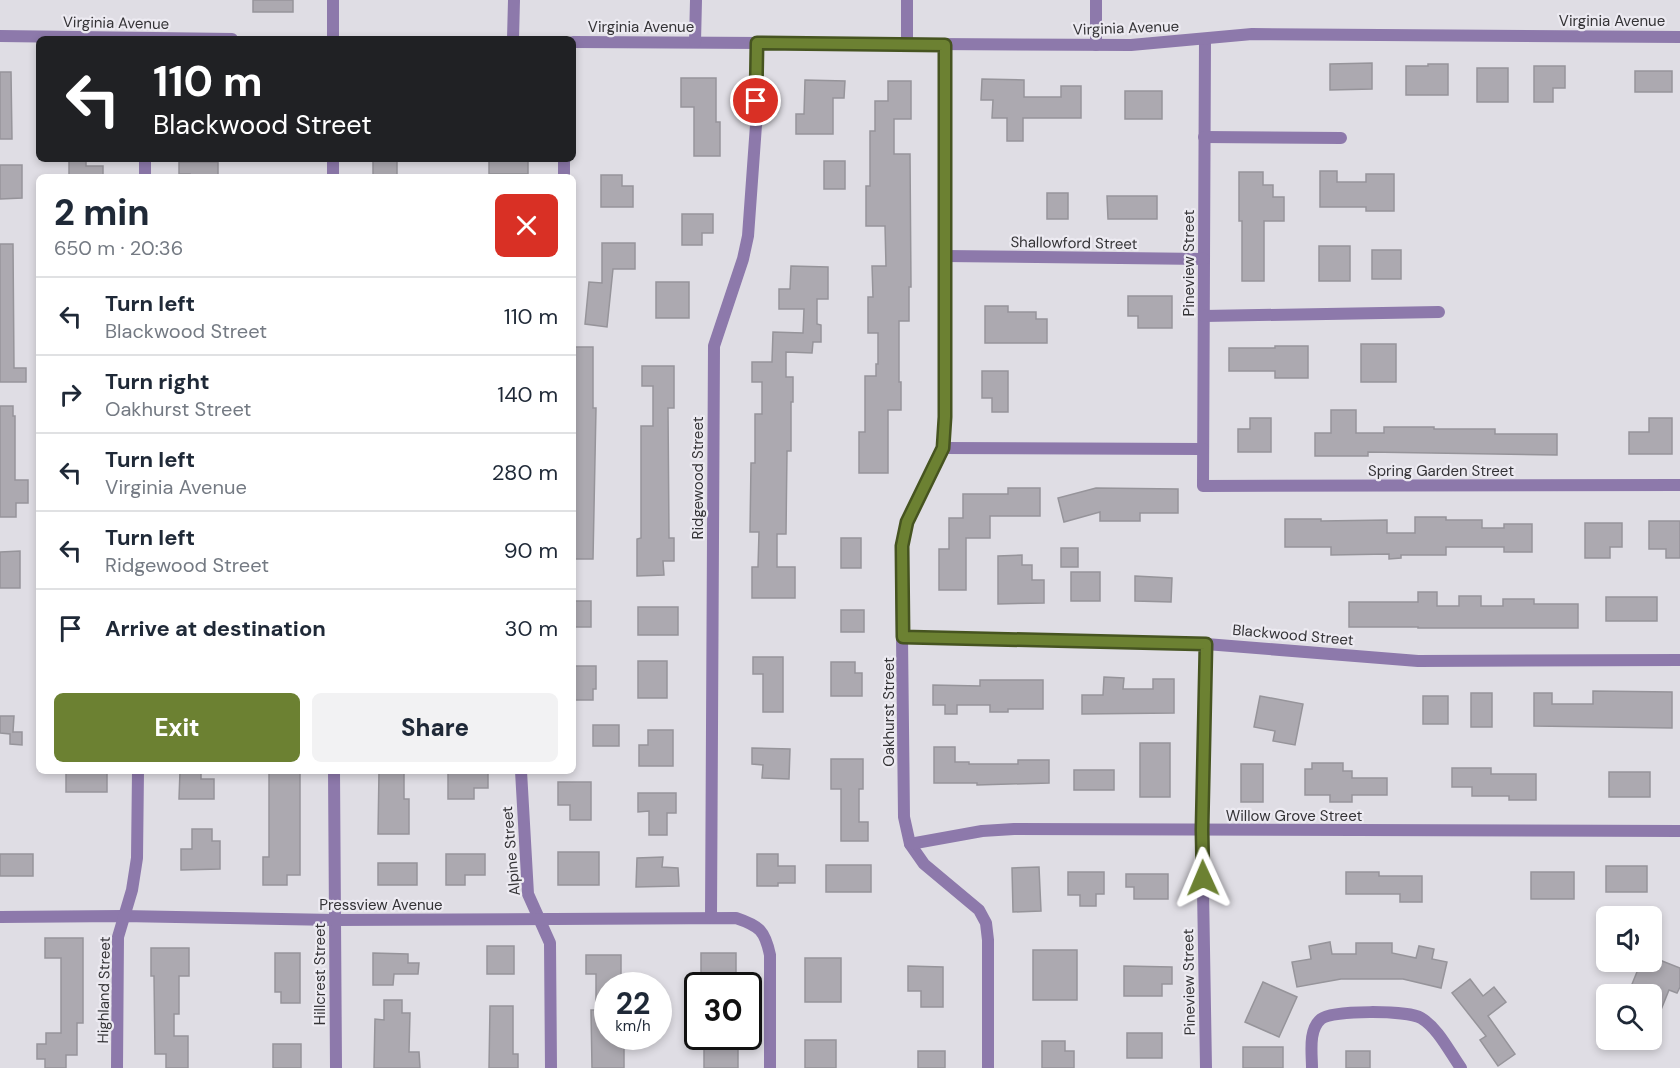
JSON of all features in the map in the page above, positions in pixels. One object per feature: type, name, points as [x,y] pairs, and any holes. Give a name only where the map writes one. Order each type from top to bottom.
[{"type":"street","points":[[333,0],[333,36]]},
{"type":"street","points":[[513,36],[514,0]]},
{"type":"street","points":[[695,42],[696,0]]},
{"type":"street","points":[[908,0],[908,44]]},
{"type":"street","points":[[1096,0],[1096,45]]},
{"type":"street","name":"Virginia Avenue","points":[[576,42],[1131,45],[1252,34],[1680,37]]},
{"type":"street","name":"Virginia Avenue","points":[[0,36],[36,37]]},
{"type":"street","name":"Pineview Street","points":[[1203,486],[1204,39]]},
{"type":"street","name":"Ridgewood Street","points":[[711,918],[714,345],[743,259],[748,236],[756,125],[757,43]]},
{"type":"street","name":"Oakhurst Street","points":[[945,45],[945,417],[943,448],[907,522],[902,546],[904,817],[910,844],[924,864],[979,910],[986,923],[988,1068]]},
{"type":"street","points":[[1204,137],[1341,138]]},
{"type":"street","name":"Shallowford Street","points":[[944,256],[1204,259]]},
{"type":"street","points":[[1204,316],[1439,312]]},
{"type":"street","points":[[943,448],[1203,449]]},
{"type":"street","name":"Spring Garden Street","points":[[1203,486],[1680,485]]},
{"type":"street","name":"Blackwood Street","points":[[903,637],[1206,644],[1418,660],[1680,660]]},
{"type":"street","name":"Pineview Street","points":[[1206,644],[1202,830],[1206,1068]]},
{"type":"street","name":"Highland Street","points":[[117,1068],[118,937],[132,890],[138,858],[138,774]]},
{"type":"street","name":"Hillcrest Street","points":[[334,774],[336,1068]]},
{"type":"street","name":"Alpine Street","points":[[521,774],[528,894],[550,943],[551,1068]]},
{"type":"street","name":"Willow Grove Street","points":[[910,844],[982,831],[1014,829],[1680,831]]},
{"type":"street","name":"Pressview Avenue","points":[[0,917],[123,916],[335,920],[736,918],[759,928],[767,939],[770,956],[770,1068]]},
{"type":"street","points":[[1312,1068],[1312,1038],[1322,1018],[1332,1014],[1371,1012],[1404,1014],[1421,1018],[1436,1031],[1461,1068]]},
{"type":"building","points":[[253,0],[293,0],[293,12],[253,12]]},
{"type":"building","points":[[1372,63],[1372,89],[1330,90],[1330,64]]},
{"type":"building","points":[[1428,64],[1448,64],[1448,95],[1406,95],[1406,66],[1428,66]]},
{"type":"building","points":[[1534,66],[1565,66],[1565,88],[1553,88],[1553,102],[1534,102]]},
{"type":"building","points":[[1477,68],[1508,68],[1508,102],[1477,102]]},
{"type":"building","points":[[1635,71],[1672,71],[1672,92],[1635,92]]},
{"type":"building","points":[[0,72],[11,72],[12,139],[0,139]]},
{"type":"building","points":[[681,78],[716,78],[716,122],[720,122],[720,156],[694,156],[694,107],[681,107]]},
{"type":"building","points":[[982,79],[1024,80],[1024,97],[1061,97],[1061,86],[1081,86],[1081,118],[1023,118],[1023,141],[1007,141],[1007,118],[992,118],[993,100],[981,100]]},
{"type":"building","points":[[805,80],[845,81],[844,98],[833,98],[833,134],[796,134],[796,114],[804,114]]},
{"type":"building","points":[[888,81],[911,81],[911,119],[894,119],[894,154],[910,154],[909,321],[899,321],[901,410],[888,410],[888,473],[859,473],[859,432],[865,432],[865,376],[876,376],[876,364],[878,364],[878,333],[868,333],[868,297],[873,297],[872,266],[886,266],[885,226],[866,226],[866,186],[870,186],[870,131],[875,131],[875,101],[888,101]]},
{"type":"building","points":[[1125,91],[1162,91],[1162,119],[1125,119]]},
{"type":"building","points":[[824,161],[845,161],[845,189],[824,189]]},
{"type":"building","points":[[69,162],[86,162],[86,166],[103,166],[103,174],[69,174]]},
{"type":"building","points":[[179,162],[218,162],[218,174],[179,174]]},
{"type":"building","points":[[373,162],[397,162],[397,174],[373,174]]},
{"type":"building","points":[[489,162],[528,162],[528,174],[489,174]]},
{"type":"building","points":[[0,165],[22,165],[22,198],[0,199]]},
{"type":"building","points":[[1320,171],[1337,171],[1337,182],[1366,182],[1366,174],[1394,174],[1394,211],[1366,211],[1366,207],[1320,207]]},
{"type":"building","points":[[1239,172],[1263,172],[1263,185],[1273,185],[1273,197],[1284,197],[1284,221],[1264,221],[1264,281],[1242,281]]},
{"type":"building","points":[[601,175],[622,175],[622,186],[633,186],[633,207],[601,207]]},
{"type":"building","points":[[1047,193],[1068,193],[1068,219],[1047,219]]},
{"type":"building","points":[[1107,196],[1157,196],[1157,219],[1108,219]]},
{"type":"building","points":[[682,214],[713,214],[713,233],[702,233],[702,245],[682,245]]},
{"type":"building","points":[[602,243],[635,243],[635,269],[613,269],[607,327],[585,324],[589,282],[602,283]]},
{"type":"building","points":[[0,244],[13,244],[14,368],[26,368],[26,382],[0,382]]},
{"type":"building","points":[[1319,246],[1350,246],[1350,281],[1319,281]]},
{"type":"building","points":[[1372,250],[1401,250],[1401,279],[1372,279]]},
{"type":"building","points":[[791,266],[828,267],[828,299],[817,299],[817,324],[821,325],[821,342],[813,342],[812,353],[786,352],[786,377],[793,377],[791,451],[787,451],[786,534],[777,534],[777,567],[795,567],[795,598],[752,598],[752,567],[758,567],[759,532],[750,532],[751,463],[755,463],[755,414],[762,414],[762,382],[752,382],[752,362],[772,362],[773,332],[803,333],[804,309],[779,309],[779,289],[790,289]]},
{"type":"building","points":[[656,282],[689,282],[689,318],[656,318]]},
{"type":"building","points":[[1128,296],[1172,296],[1172,328],[1138,328],[1138,316],[1128,316]]},
{"type":"building","points":[[985,306],[1008,306],[1008,312],[1036,312],[1036,319],[1047,319],[1047,343],[985,343]]},
{"type":"building","points":[[1361,344],[1396,344],[1396,382],[1361,382]]},
{"type":"building","points":[[1275,346],[1308,346],[1308,378],[1275,378],[1275,371],[1229,371],[1229,348],[1275,348]]},
{"type":"building","points":[[576,347],[593,347],[593,408],[596,408],[593,559],[576,559]]},
{"type":"building","points":[[642,366],[674,366],[674,408],[668,408],[669,538],[674,538],[674,561],[663,561],[664,575],[637,576],[637,539],[641,538],[641,426],[653,426],[653,386],[642,386]]},
{"type":"building","points":[[982,371],[1008,371],[1008,412],[992,412],[992,398],[982,398]]},
{"type":"building","points":[[0,406],[13,406],[15,480],[28,480],[28,503],[16,503],[16,517],[0,517]]},
{"type":"building","points":[[1331,410],[1356,410],[1356,433],[1384,433],[1384,427],[1434,427],[1434,429],[1495,429],[1495,434],[1557,434],[1557,455],[1368,452],[1368,456],[1315,456],[1315,433],[1331,433]]},
{"type":"building","points":[[1250,418],[1271,418],[1271,452],[1238,452],[1238,429],[1250,429]]},
{"type":"building","points":[[1649,418],[1672,418],[1672,454],[1629,454],[1629,432],[1649,432]]},
{"type":"building","points":[[1008,488],[1040,488],[1040,516],[990,516],[990,538],[966,538],[966,590],[939,590],[939,549],[949,549],[949,518],[963,518],[963,494],[1008,494]]},
{"type":"building","points":[[1096,488],[1178,489],[1178,513],[1140,513],[1140,521],[1100,521],[1100,512],[1064,522],[1058,498]]},
{"type":"building","points":[[1415,517],[1482,520],[1482,528],[1504,528],[1504,524],[1532,524],[1532,552],[1504,552],[1504,547],[1446,547],[1446,555],[1401,555],[1401,558],[1389,559],[1389,554],[1331,555],[1331,547],[1285,547],[1285,519],[1387,520],[1387,533],[1415,533]]},
{"type":"building","points":[[1649,521],[1680,521],[1680,558],[1666,558],[1666,549],[1649,549]]},
{"type":"building","points":[[1585,523],[1622,523],[1622,547],[1610,547],[1610,558],[1585,558]]},
{"type":"building","points":[[841,538],[861,538],[861,568],[841,568]]},
{"type":"building","points":[[1061,548],[1078,548],[1078,567],[1061,567]]},
{"type":"building","points":[[20,551],[20,588],[0,588],[0,552]]},
{"type":"building","points":[[1022,555],[1022,565],[1032,565],[1032,580],[1044,580],[1044,603],[998,604],[998,556]]},
{"type":"building","points":[[1071,572],[1100,572],[1100,601],[1071,601]]},
{"type":"building","points":[[1135,576],[1172,578],[1171,602],[1135,601]]},
{"type":"building","points":[[1418,592],[1437,592],[1437,606],[1459,606],[1459,596],[1481,596],[1481,606],[1503,606],[1503,599],[1534,599],[1534,604],[1578,604],[1578,628],[1349,627],[1349,602],[1418,602]]},
{"type":"building","points":[[1606,597],[1657,597],[1657,621],[1606,621]]},
{"type":"building","points":[[576,601],[591,601],[591,627],[576,627]]},
{"type":"building","points":[[638,607],[678,607],[678,635],[638,635]]},
{"type":"building","points":[[841,610],[864,610],[864,632],[841,632]]},
{"type":"building","points":[[753,657],[783,657],[783,712],[763,712],[763,674],[753,674]]},
{"type":"building","points":[[638,661],[667,661],[667,698],[638,698]]},
{"type":"building","points":[[831,662],[855,662],[855,673],[862,673],[862,696],[831,696]]},
{"type":"building","points":[[576,666],[596,666],[596,689],[593,689],[593,700],[576,700]]},
{"type":"building","points":[[1104,677],[1124,678],[1123,689],[1153,689],[1153,679],[1174,679],[1174,713],[1082,714],[1082,695],[1103,695]]},
{"type":"building","points":[[980,680],[1043,680],[1043,709],[1008,709],[1008,712],[990,712],[990,705],[957,705],[957,714],[945,714],[945,705],[933,705],[933,685],[980,686]]},
{"type":"building","points":[[1593,691],[1672,692],[1672,728],[1534,726],[1534,693],[1552,693],[1552,704],[1593,704]]},
{"type":"building","points":[[1471,693],[1492,693],[1492,727],[1471,727]]},
{"type":"building","points":[[1260,696],[1303,704],[1295,745],[1273,741],[1275,731],[1254,727]]},
{"type":"building","points":[[1423,696],[1448,696],[1448,724],[1423,724]]},
{"type":"building","points":[[0,716],[14,716],[13,732],[22,732],[22,745],[10,744],[10,734],[0,733]]},
{"type":"building","points":[[593,725],[619,725],[619,746],[593,746]]},
{"type":"building","points":[[648,730],[673,730],[673,766],[639,766],[639,745],[648,745]]},
{"type":"building","points":[[1140,743],[1170,743],[1170,797],[1140,797]]},
{"type":"building","points":[[934,747],[955,747],[955,762],[969,762],[969,764],[1018,764],[1018,760],[1049,760],[1049,783],[977,785],[977,783],[934,783]]},
{"type":"building","points":[[752,748],[790,749],[789,779],[762,778],[763,765],[752,764]]},
{"type":"building","points":[[831,759],[863,759],[863,789],[859,789],[859,822],[868,822],[868,841],[841,841],[841,789],[831,789]]},
{"type":"building","points":[[1312,763],[1343,763],[1343,771],[1352,771],[1352,778],[1387,778],[1387,795],[1352,795],[1352,802],[1330,802],[1330,795],[1305,795],[1305,769],[1312,769]]},
{"type":"building","points":[[1241,764],[1263,764],[1263,802],[1241,802]]},
{"type":"building","points":[[1452,768],[1491,768],[1491,774],[1536,774],[1536,800],[1509,800],[1509,796],[1472,796],[1472,787],[1452,787]]},
{"type":"building","points":[[1074,770],[1114,770],[1114,790],[1074,790]]},
{"type":"building","points":[[1609,772],[1650,772],[1650,797],[1609,797]]},
{"type":"building","points":[[66,774],[107,774],[107,792],[66,792]]},
{"type":"building","points":[[180,774],[201,774],[201,779],[214,779],[214,799],[179,799]]},
{"type":"building","points":[[269,774],[300,774],[300,875],[287,875],[287,885],[263,885],[263,857],[269,857]]},
{"type":"building","points":[[379,774],[404,774],[404,799],[409,799],[409,834],[378,834]]},
{"type":"building","points":[[448,774],[488,774],[488,788],[474,788],[474,799],[448,799]]},
{"type":"building","points":[[558,782],[591,782],[591,820],[570,820],[570,805],[558,805]]},
{"type":"building","points":[[638,793],[676,793],[676,813],[667,813],[667,835],[649,835],[649,811],[638,812]]},
{"type":"building","points":[[192,829],[212,829],[212,841],[220,841],[220,869],[181,870],[181,849],[192,849]]},
{"type":"building","points":[[558,852],[599,852],[599,885],[558,885]]},
{"type":"building","points":[[0,854],[33,854],[33,876],[0,876]]},
{"type":"building","points":[[446,854],[485,854],[485,875],[465,875],[465,885],[446,885]]},
{"type":"building","points":[[757,854],[778,854],[778,866],[795,866],[795,883],[757,886]]},
{"type":"building","points":[[663,857],[662,867],[678,868],[679,886],[636,887],[637,858]]},
{"type":"building","points":[[378,863],[417,863],[417,885],[378,885]]},
{"type":"building","points":[[826,865],[871,865],[871,892],[826,892]]},
{"type":"building","points":[[1606,866],[1647,866],[1647,892],[1606,892]]},
{"type":"building","points":[[1039,867],[1041,911],[1013,912],[1012,868]]},
{"type":"building","points":[[1068,872],[1104,872],[1104,894],[1096,894],[1096,906],[1080,906],[1080,895],[1068,895]]},
{"type":"building","points":[[1346,872],[1379,872],[1379,876],[1422,876],[1422,902],[1400,902],[1400,894],[1346,894]]},
{"type":"building","points":[[1531,872],[1574,872],[1574,899],[1531,899]]},
{"type":"building","points":[[1126,874],[1168,874],[1168,899],[1134,899],[1134,887],[1126,887]]},
{"type":"building","points":[[45,938],[83,938],[83,1023],[77,1023],[77,1055],[66,1055],[66,1068],[45,1068],[45,1059],[37,1059],[37,1044],[46,1044],[46,1033],[61,1033],[61,958],[45,958]]},
{"type":"building","points":[[1330,942],[1332,954],[1356,954],[1356,943],[1392,943],[1392,953],[1416,958],[1419,946],[1434,949],[1432,959],[1447,962],[1441,988],[1403,979],[1341,979],[1297,987],[1292,962],[1311,959],[1309,946]]},
{"type":"building","points":[[487,946],[514,946],[514,974],[487,974]]},
{"type":"building","points":[[151,948],[189,948],[189,976],[179,976],[179,1014],[174,1014],[174,1036],[188,1036],[188,1068],[166,1068],[166,1054],[155,1054],[154,976],[151,976]]},
{"type":"building","points":[[1033,950],[1077,950],[1077,1000],[1033,1000]]},
{"type":"building","points":[[275,953],[300,953],[300,1003],[281,1003],[281,992],[275,992]]},
{"type":"building","points":[[373,953],[408,954],[408,963],[419,963],[418,974],[394,974],[393,985],[373,985]]},
{"type":"building","points":[[701,953],[736,953],[736,972],[701,972]]},
{"type":"building","points":[[586,955],[621,955],[621,972],[586,974]]},
{"type":"building","points":[[805,958],[841,958],[841,1002],[805,1002]]},
{"type":"building","points":[[1662,961],[1680,968],[1680,987],[1677,993],[1669,990],[1662,1007],[1662,984],[1632,984],[1637,972],[1662,972]]},
{"type":"building","points":[[908,966],[943,967],[943,1007],[921,1007],[921,991],[908,991]]},
{"type":"building","points":[[1124,966],[1172,967],[1172,984],[1162,984],[1162,996],[1124,996]]},
{"type":"building","points":[[1470,979],[1483,996],[1494,987],[1506,1002],[1488,1016],[1515,1054],[1498,1066],[1480,1040],[1486,1036],[1452,993]]},
{"type":"building","points":[[1263,982],[1297,997],[1279,1037],[1245,1022]]},
{"type":"building","points":[[384,1000],[402,1000],[402,1013],[410,1013],[409,1052],[419,1052],[420,1068],[374,1068],[375,1019],[384,1020]]},
{"type":"building","points":[[490,1006],[513,1006],[513,1054],[518,1054],[518,1068],[489,1068]]},
{"type":"building","points":[[591,1010],[594,1010],[594,1050],[624,1050],[624,1068],[592,1068]]},
{"type":"building","points":[[1127,1033],[1162,1033],[1162,1058],[1127,1058]]},
{"type":"building","points":[[805,1040],[836,1040],[836,1068],[805,1068]]},
{"type":"building","points":[[1042,1041],[1065,1041],[1065,1051],[1074,1051],[1074,1068],[1042,1068]]},
{"type":"building","points":[[273,1044],[301,1044],[301,1068],[273,1068]]},
{"type":"building","points":[[1243,1047],[1283,1047],[1283,1068],[1243,1068]]},
{"type":"building","points":[[704,1050],[738,1050],[738,1068],[704,1068]]},
{"type":"building","points":[[918,1051],[945,1051],[945,1068],[918,1068]]},
{"type":"building","points":[[1346,1051],[1370,1051],[1370,1068],[1346,1068]]},
{"type":"route","points":[[756,101],[757,43],[945,45],[945,417],[943,448],[907,522],[902,546],[903,637],[1206,644],[1203,878]]}]
